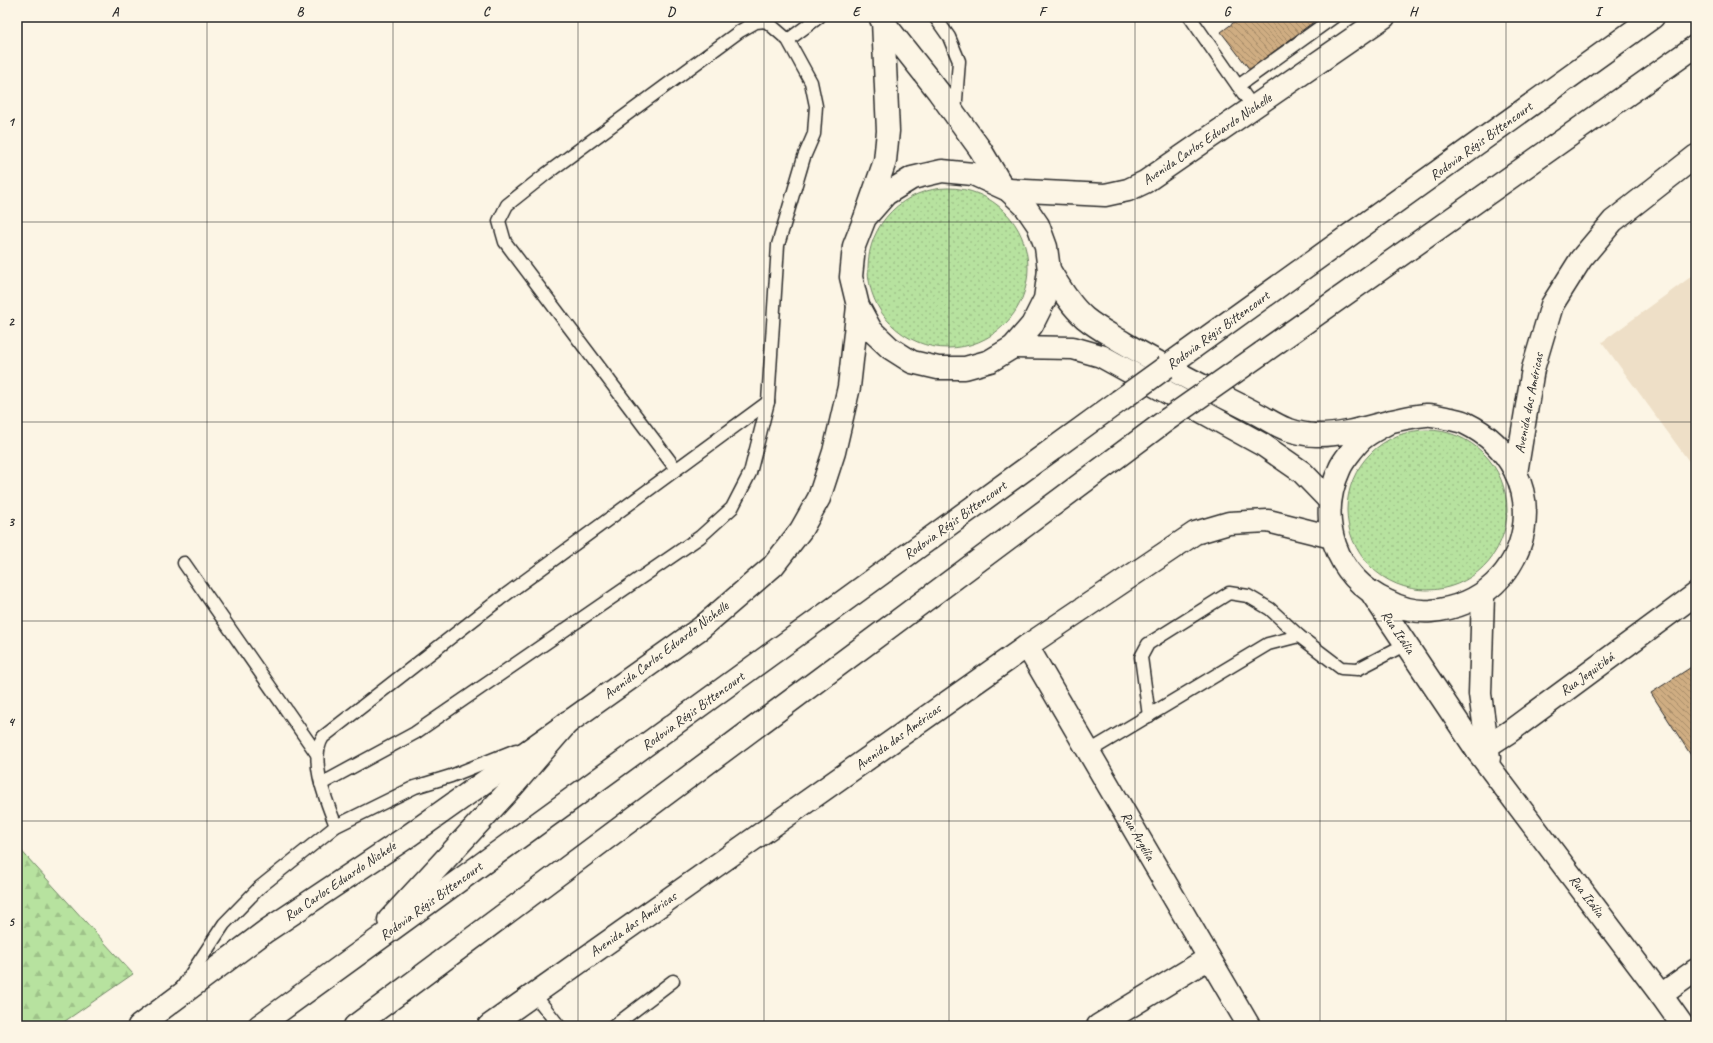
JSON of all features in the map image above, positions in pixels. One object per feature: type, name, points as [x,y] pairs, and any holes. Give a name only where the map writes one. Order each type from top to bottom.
[{"type":"main road","name":"Avenida Carlos Eduardo Nichelle","points":[[1005,188],[1104,195],[1128,190],[1145,182],[1384,17]]},
{"type":"main road","name":"Rodovia Régis Bittencourt","points":[[259,1026],[1219,328],[1653,17]]},
{"type":"main road","points":[[881,19],[955,114],[1005,188],[1025,206],[1038,225],[1046,247],[1049,270],[1045,299],[1032,326],[1012,347],[990,361],[965,368],[938,368],[912,362],[890,348],[871,330],[858,306],[851,277],[854,246],[885,161],[888,131],[881,19]]},
{"type":"main road","points":[[355,1026],[1168,419],[1696,46]]},
{"type":"main road","name":"Avenida das Américas","points":[[1516,473],[1533,369],[1552,305],[1580,259],[1613,221],[1696,156]]},
{"type":"main road","points":[[865,218],[886,194],[912,178],[942,171],[973,174],[1005,188]]},
{"type":"main road","points":[[1049,270],[1072,306],[1086,319],[1149,358],[1285,429],[1314,435],[1348,433],[1391,421],[1428,415],[1464,422],[1495,442],[1516,473],[1523,494],[1525,517],[1522,540],[1513,561],[1500,580],[1483,594],[1456,607],[1428,611],[1399,607],[1373,595],[1351,574],[1341,559],[1332,537],[1329,519],[1330,501],[1340,467],[1361,440],[1391,421]]},
{"type":"main road","name":"Avenida Carlos Eduardo Nichelle","points":[[544,739],[701,628],[773,566],[801,530],[819,498],[834,452],[849,387],[858,306]]},
{"type":"main road","points":[[1012,347],[1073,348],[1101,356],[1263,445],[1302,472],[1330,501]]},
{"type":"main road","name":"Avenida das Américas","points":[[495,1024],[534,994],[1027,646],[1195,533],[1229,523],[1268,521],[1332,537]]},
{"type":"main road","name":"Rua Itália","points":[[1483,594],[1480,694],[1485,755]]},
{"type":"main road","name":"Rua Jequitibá","points":[[1485,755],[1696,594]]},
{"type":"main road","name":"Rua Itália","points":[[1373,595],[1485,755],[1683,1026]]},
{"type":"main road","name":"Rua Argélia","points":[[1027,646],[1249,1026]]},
{"type":"main road","points":[[354,957],[512,787],[568,722]]},
{"type":"main road","name":"Rua Carlos Eduardo Nichele","points":[[139,1026],[266,931],[404,838],[544,739]]},
{"type":"main road","points":[[1098,1026],[1209,958]]},
{"type":"main road","points":[[1661,994],[1696,970]]},
{"type":"lane","points":[[788,40],[820,17]]},
{"type":"lane","points":[[935,17],[949,37],[959,62],[955,114]]},
{"type":"lane","points":[[1190,17],[1253,108]]},
{"type":"lane","points":[[1238,86],[1334,17]]},
{"type":"lane","points":[[321,784],[415,733],[700,537],[732,508],[750,473],[768,402],[778,245],[804,157],[814,134],[816,106],[811,82],[788,40],[766,22],[756,22],[740,31],[535,183],[507,205],[499,221],[506,242],[676,469]]},
{"type":"lane","points":[[336,826],[321,784],[317,754],[319,744],[324,737],[500,599],[768,402]]},
{"type":"lane","points":[[184,563],[317,754]]},
{"type":"lane","points":[[1149,716],[1140,657],[1148,644],[1229,593],[1248,596],[1270,609],[1299,636],[1341,668],[1358,669],[1406,644]]},
{"type":"lane","points":[[1088,752],[1268,644],[1299,636]]},
{"type":"lane","points":[[171,1003],[224,924],[260,887],[336,826],[415,787],[452,776],[544,739]]},
{"type":"lane","points":[[614,1026],[673,981]]},
{"type":"lane","points":[[534,994],[559,1026]]},
{"type":"shaded area","points":[[1696,273],[1696,471],[1602,342]]},
{"type":"green space","points":[[948,188],[978,194],[999,206],[1010,217],[1022,238],[1028,268],[1022,298],[1010,319],[999,330],[978,342],[948,348],[918,342],[897,330],[886,319],[874,298],[868,268],[874,238],[886,217],[897,206],[918,194]]},
{"type":"green space","points":[[1427,430],[1457,436],[1477,448],[1489,460],[1501,480],[1507,510],[1501,540],[1489,560],[1477,572],[1457,584],[1427,590],[1397,584],[1377,572],[1365,560],[1353,540],[1347,510],[1353,480],[1365,460],[1377,448],[1397,436]]},
{"type":"green space","points":[[17,846],[133,974],[58,1026],[17,1026]]},
{"type":"building","points":[[1241,17],[1320,17],[1250,70],[1221,32]]},
{"type":"building","points":[[1696,664],[1696,763],[1651,693]]}]
